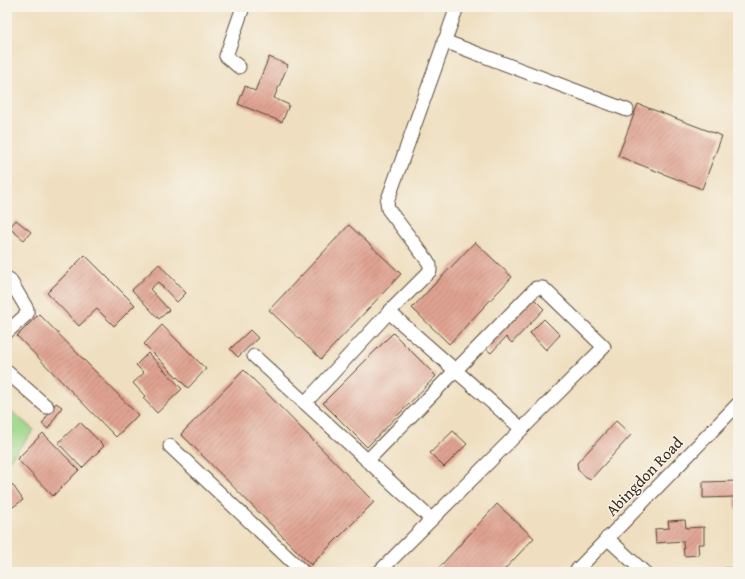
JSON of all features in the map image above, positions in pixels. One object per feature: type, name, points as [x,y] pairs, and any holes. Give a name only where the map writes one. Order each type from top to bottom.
[{"type":"street","points":[[239,67],[226,56],[243,7]]},
{"type":"street","points":[[305,403],[389,312],[430,272],[430,265],[427,260],[388,209],[387,202],[457,7]]},
{"type":"street","points":[[444,40],[626,110]]},
{"type":"street","points":[[7,278],[10,280],[27,309],[27,314],[7,332]]},
{"type":"street","points":[[367,460],[536,288],[543,288],[604,347],[379,572]]},
{"type":"street","points":[[389,312],[522,429]]},
{"type":"street","points":[[254,356],[431,520]]},
{"type":"street","points":[[8,374],[47,408]]},
{"type":"street","name":"Abingdon Road","points":[[575,572],[738,404]]},
{"type":"street","points":[[170,446],[303,572]]},
{"type":"street","points":[[607,538],[644,572]]},
{"type":"green space","points":[[7,408],[34,430],[7,463]]},
{"type":"building","points":[[269,57],[288,65],[274,98],[289,105],[282,122],[238,104],[245,86],[255,91]]},
{"type":"building","points":[[638,104],[722,136],[702,189],[618,156]]},
{"type":"building","points":[[16,220],[31,232],[24,240],[9,228]]},
{"type":"building","points":[[349,225],[401,274],[321,359],[269,310]]},
{"type":"building","points":[[475,242],[512,277],[449,344],[412,308]]},
{"type":"building","points":[[85,255],[135,305],[114,326],[97,309],[79,326],[47,293]]},
{"type":"building","points":[[159,264],[186,293],[177,302],[158,282],[150,289],[169,310],[159,319],[132,290]]},
{"type":"building","points":[[533,298],[544,309],[512,343],[506,337],[491,353],[485,348]]},
{"type":"building","points":[[39,314],[138,415],[116,437],[17,336]]},
{"type":"building","points":[[544,319],[560,335],[546,350],[530,333]]},
{"type":"building","points":[[162,325],[206,369],[188,388],[144,344]]},
{"type":"building","points":[[250,330],[258,338],[238,357],[230,349]]},
{"type":"building","points":[[393,333],[436,376],[367,447],[323,403]]},
{"type":"building","points":[[148,353],[182,389],[157,413],[143,398],[145,396],[133,383],[144,373],[136,365]]},
{"type":"building","points":[[244,370],[374,502],[311,565],[181,434]]},
{"type":"building","points":[[56,403],[62,407],[48,429],[42,424]]},
{"type":"building","points":[[616,421],[631,435],[591,479],[586,477],[578,470],[577,463]]},
{"type":"building","points":[[80,422],[104,446],[82,468],[58,443]]},
{"type":"building","points":[[453,431],[467,444],[444,467],[430,453]]},
{"type":"building","points":[[43,433],[79,470],[53,496],[17,459]]},
{"type":"building","points":[[738,481],[738,507],[735,508],[735,497],[703,498],[703,482]]},
{"type":"building","points":[[12,484],[23,500],[7,511],[7,487]]},
{"type":"building","points":[[497,504],[534,538],[502,572],[435,572]]},
{"type":"building","points":[[685,520],[686,528],[704,527],[704,544],[698,544],[699,555],[684,556],[683,541],[656,543],[655,529],[669,528],[668,521]]},
{"type":"building","points":[[725,568],[738,568],[738,572],[725,572]]}]
